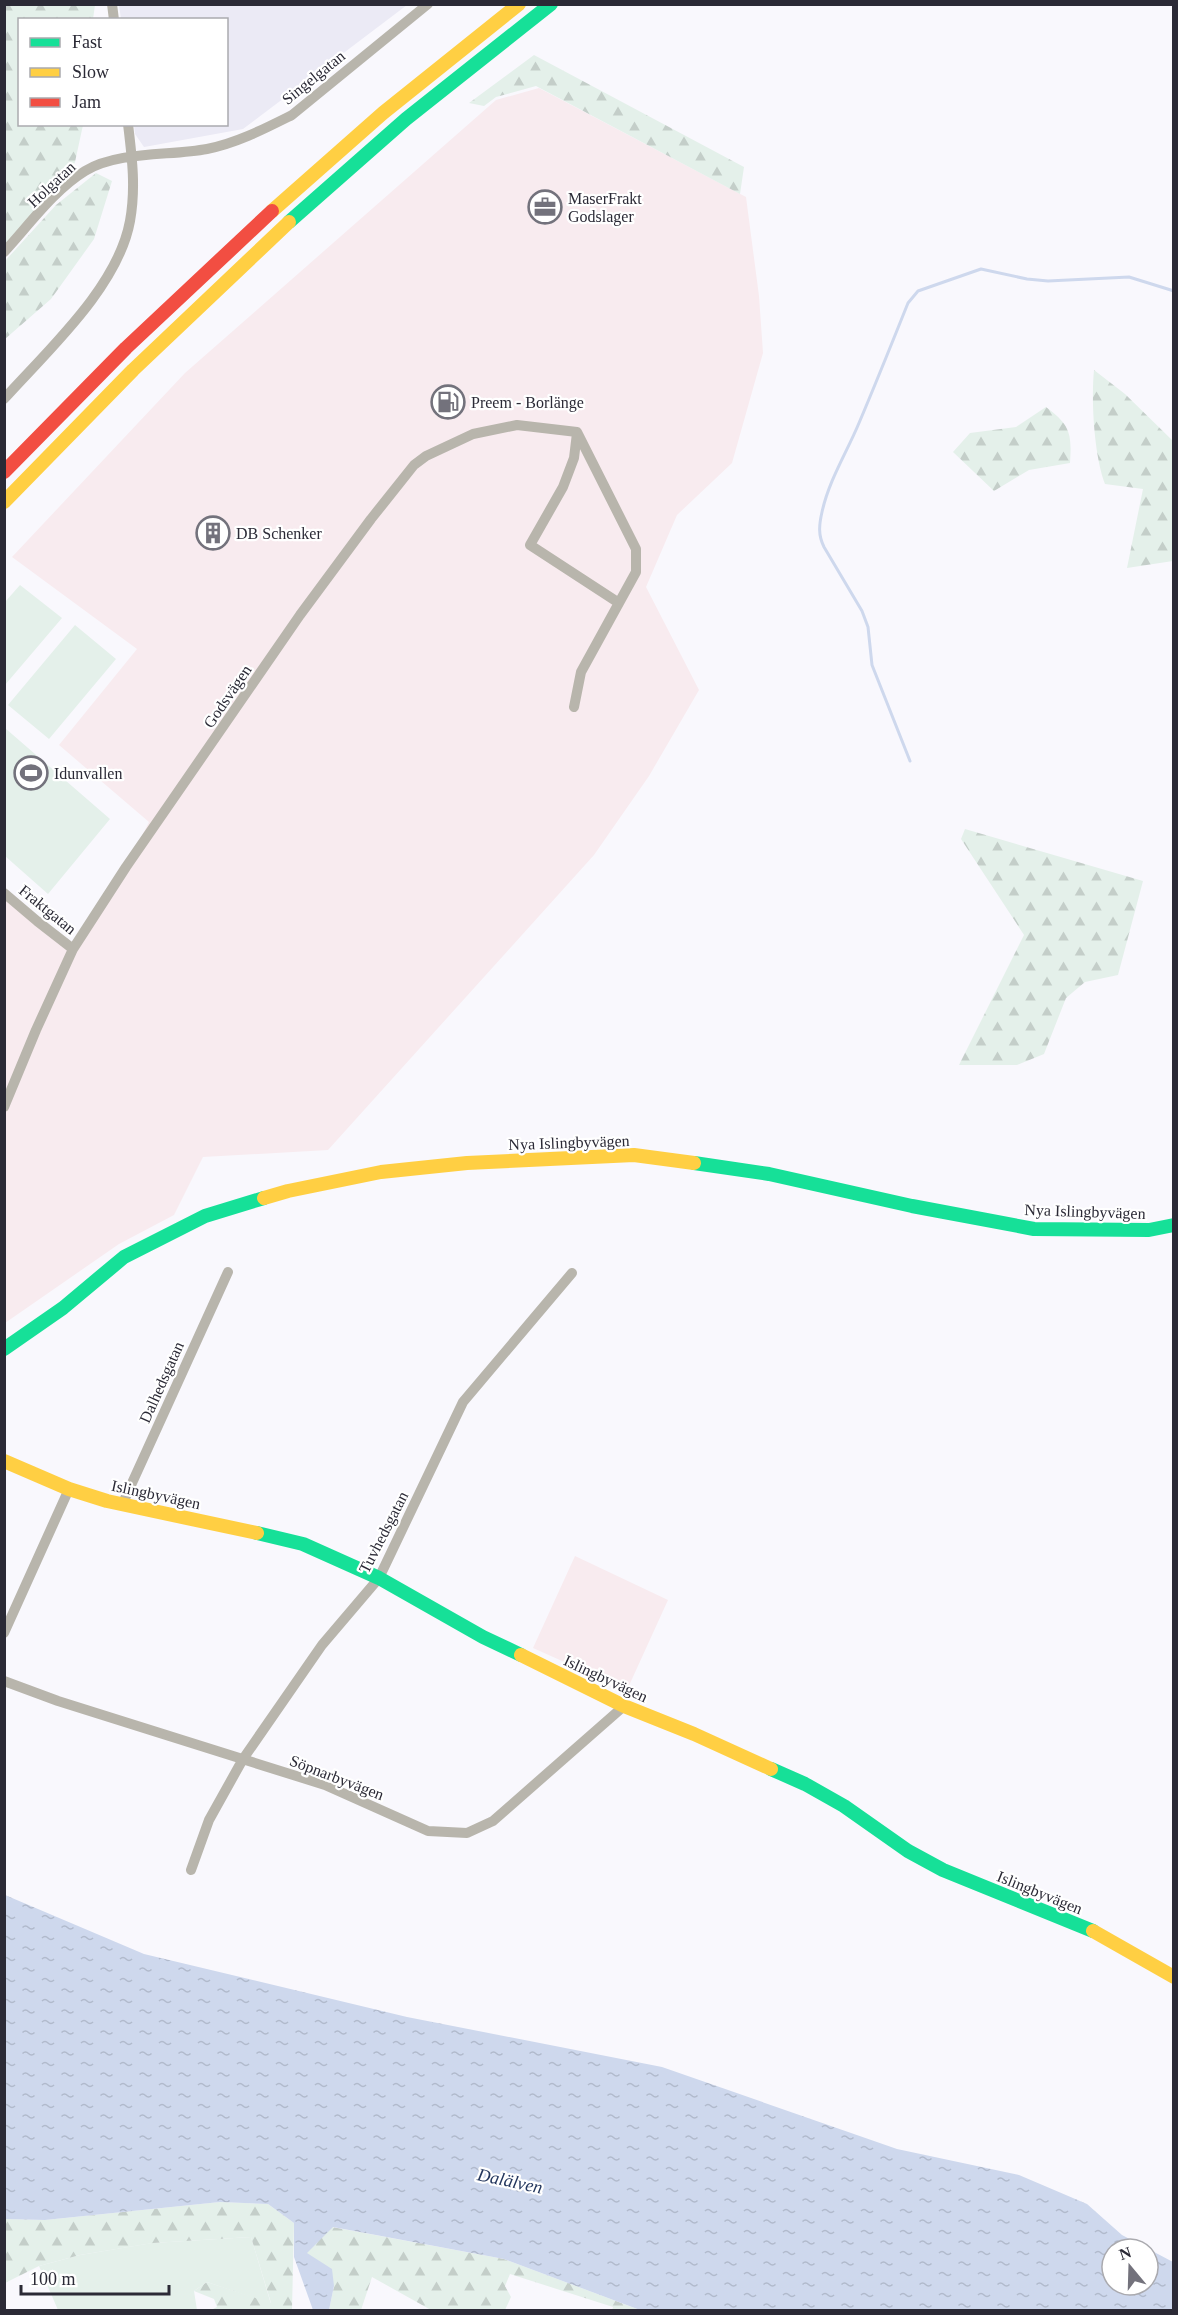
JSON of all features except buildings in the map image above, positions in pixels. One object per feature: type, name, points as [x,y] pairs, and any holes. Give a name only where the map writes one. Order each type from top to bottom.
[{"type":"main road","points":[[4,472],[143,330],[227,251],[386,111],[519,4]]},
{"type":"main road","points":[[4,502],[71,431],[241,265],[398,127],[551,4]]},
{"type":"main road","name":"Nya Islingbyvägen","points":[[4,1348],[63,1308],[124,1257],[206,1216],[300,1188],[381,1172],[467,1162],[634,1155],[769,1174],[912,1206],[1034,1229],[1149,1230],[1173,1225]]},
{"type":"main road","name":"Islingbyvägen","points":[[4,1461],[69,1489],[122,1505],[220,1524],[303,1544],[379,1578],[483,1637],[624,1707],[694,1734],[805,1784],[844,1806],[908,1851],[943,1870],[1100,1934],[1173,1977]]},
{"type":"street","name":"Singelgatan","points":[[132,158],[186,152],[225,144],[284,118],[428,4]]},
{"type":"street","points":[[4,399],[83,312],[115,266],[124,246],[133,204],[132,158],[128,126]]},
{"type":"street","name":"Holgatan","points":[[4,252],[52,200],[77,177],[99,165],[132,158]]},
{"type":"street","name":"Godsvägen","points":[[4,1107],[73,949],[126,867],[300,615],[370,519],[414,465],[426,456],[473,434],[517,425],[577,432]]},
{"type":"street","points":[[574,707],[581,672],[636,572],[636,549],[577,432]]},
{"type":"street","points":[[577,432],[574,458],[563,487],[530,545],[619,603]]},
{"type":"street","name":"Fraktgatan","points":[[4,893],[73,949]]},
{"type":"street","name":"Dalhedsgatan","points":[[122,1505],[228,1272]]},
{"type":"street","name":"Tuvhedsgatan","points":[[191,1870],[209,1820],[243,1759],[322,1645],[379,1578],[463,1402],[572,1273]]},
{"type":"street","points":[[4,1633],[69,1489]]},
{"type":"street","name":"Söpnarbyvägen","points":[[4,1681],[58,1701],[325,1785],[428,1831],[467,1833],[493,1821],[624,1707]]},
{"type":"shaded area","points":[[119,4],[407,5],[243,129],[144,147],[135,134],[134,126],[228,126],[228,18],[121,18]]},
{"type":"shaded area","points":[[539,88],[746,197],[759,296],[763,353],[732,463],[677,515],[646,587],[699,690],[649,776],[594,855],[328,1150],[203,1157],[174,1215],[119,1244],[5,1323],[5,893],[73,949],[126,867],[149,822],[59,745],[137,649],[12,557],[185,373],[496,100]]},
{"type":"shaded area","points":[[575,1556],[668,1600],[627,1690],[533,1648]]},
{"type":"green space","points":[[5,5],[95,5],[93,18],[18,18],[18,126],[83,126],[75,162],[67,179],[5,252]]},
{"type":"green space","points":[[534,55],[744,167],[740,194],[536,86],[496,97],[484,106],[469,103]]},
{"type":"green space","points":[[96,173],[112,181],[94,239],[51,299],[5,339],[5,261],[56,205]]},
{"type":"green space","points":[[1094,370],[1125,394],[1173,441],[1173,561],[1127,568],[1143,489],[1105,484],[1098,458],[1094,428]]},
{"type":"green space","points":[[1046,407],[1060,419],[1068,430],[1070,463],[1029,470],[994,491],[953,452],[970,433],[1016,427]]},
{"type":"green space","points":[[20,585],[62,618],[5,685],[5,602]]},
{"type":"green space","points":[[75,625],[116,659],[49,739],[8,705]]},
{"type":"green space","name":"Idunvallen","points":[[5,728],[110,819],[48,894],[5,856]]},
{"type":"green space","points":[[965,829],[1143,881],[1118,975],[1085,982],[1066,998],[1044,1054],[1017,1065],[959,1065],[1024,935],[961,839]]},
{"type":"green space","points":[[220,2202],[268,2204],[294,2223],[292,2310],[211,2310],[217,2307],[214,2299],[194,2291],[207,2282],[271,2303],[251,2237],[153,2243],[80,2255],[39,2266],[5,2283],[5,2219],[45,2220]]},
{"type":"green space","points":[[332,2227],[504,2259],[640,2310],[612,2310],[613,2307],[510,2274],[505,2286],[511,2297],[505,2310],[431,2310],[372,2277],[361,2310],[329,2310],[334,2286],[306,2253]]},
{"type":"green space","points":[[251,2237],[271,2304],[207,2282],[194,2291],[197,2310],[58,2310],[39,2266],[80,2255],[152,2243]]},
{"type":"water","name":"Dalälven","points":[[5,1895],[144,1954],[407,2017],[662,2067],[897,2149],[1019,2175],[1087,2204],[1126,2237],[1100,2237],[1100,2297],[1160,2297],[1160,2255],[1173,2262],[1173,2310],[640,2310],[504,2259],[333,2227],[307,2253],[332,2269],[334,2286],[329,2310],[313,2310],[294,2257],[294,2223],[268,2204],[220,2202],[45,2220],[5,2219]]},
{"type":"waterway","points":[[910,761],[872,665],[868,627],[862,611],[824,547],[820,530],[820,521],[829,489],[859,423],[908,303],[918,291],[981,269],[1048,281],[1129,277],[1174,291]]},
{"type":"traffic: fast","points":[[289,222],[406,119],[551,4]]},
{"type":"traffic: fast","points":[[694,1163],[769,1174],[912,1206],[1034,1229],[1149,1230],[1174,1225]]},
{"type":"traffic: fast","points":[[4,1349],[63,1308],[124,1257],[205,1216],[264,1198]]},
{"type":"traffic: fast","points":[[257,1533],[303,1544],[379,1578],[483,1637],[521,1655]]},
{"type":"traffic: fast","points":[[771,1769],[805,1784],[844,1806],[908,1851],[943,1870],[1093,1931]]},
{"type":"traffic: slow","points":[[272,211],[383,113],[519,4]]},
{"type":"traffic: slow","points":[[4,502],[133,370],[289,222]]},
{"type":"traffic: slow","points":[[264,1198],[381,1172],[467,1163],[634,1155],[694,1163]]},
{"type":"traffic: slow","points":[[4,1461],[69,1489],[107,1501],[257,1533]]},
{"type":"traffic: slow","points":[[521,1655],[624,1706],[694,1734],[771,1769]]},
{"type":"traffic: slow","points":[[1093,1931],[1174,1977]]},
{"type":"traffic: jam","points":[[4,472],[126,348],[272,211]]},
{"type":"place","name":"MaserFrakt Godslager","points":[[545,207]]},
{"type":"place","name":"Preem - Borlänge","points":[[448,402]]},
{"type":"place","name":"DB Schenker","points":[[213,533]]},
{"type":"place","name":"Idunvallen","points":[[31,773]]}]
